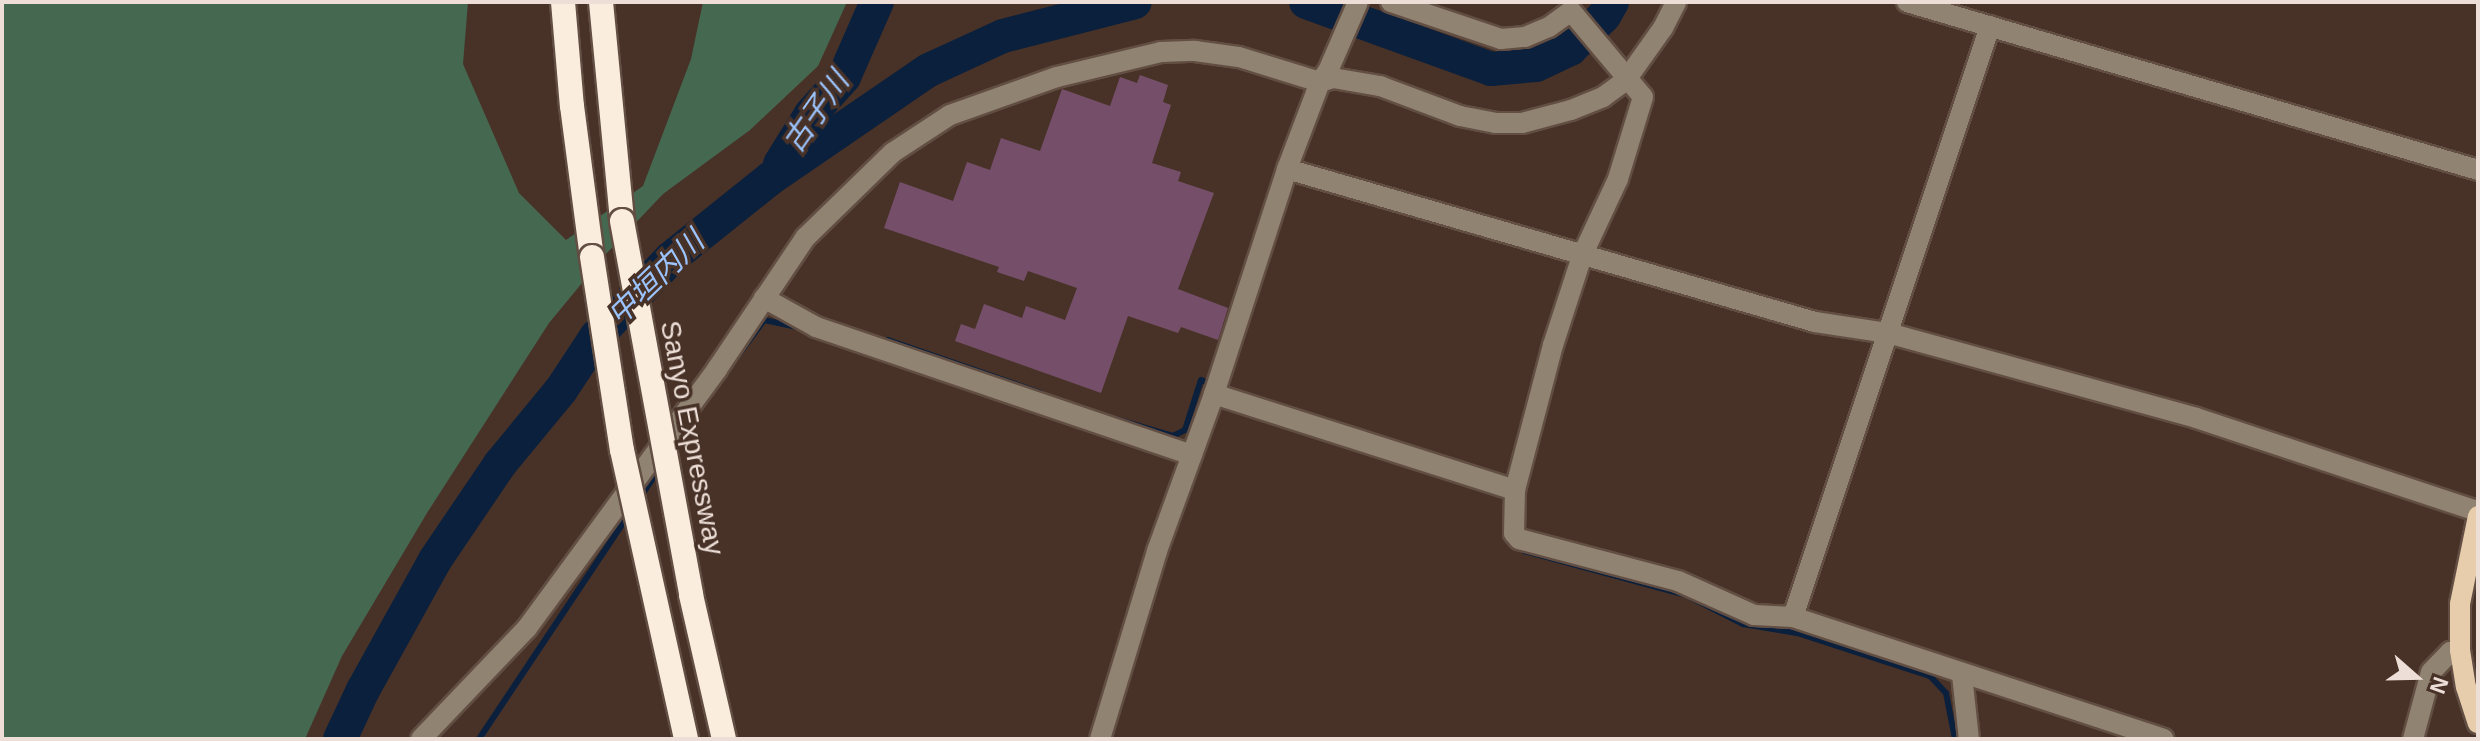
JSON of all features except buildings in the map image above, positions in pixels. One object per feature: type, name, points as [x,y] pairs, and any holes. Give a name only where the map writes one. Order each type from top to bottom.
[{"type":"highway","points":[[563,2],[572,106],[622,450],[686,739]]},
{"type":"highway","name":"Sanyo Expressway","points":[[601,2],[622,221],[691,595],[724,739]]},
{"type":"main road","points":[[2478,514],[2460,604],[2460,650],[2466,687],[2478,723]]},
{"type":"street","points":[[1100,739],[1157,551],[1214,394],[1287,169],[1358,2]]},
{"type":"street","points":[[1391,2],[1501,39],[1525,37],[1549,27],[1575,10],[1622,76],[1643,97],[1618,179],[1582,256],[1553,345],[1515,490],[1514,533],[1519,539],[1678,581],[1731,608],[1754,615],[1793,617],[2163,739]]},
{"type":"street","points":[[421,739],[527,628],[717,369],[805,238],[892,153],[950,115],[1057,77],[1161,52],[1195,51],[1380,86],[1460,116],[1495,123],[1522,123],[1571,110],[1603,97],[1663,28],[1676,2]]},
{"type":"street","points":[[1907,2],[2478,170]]},
{"type":"street","points":[[1793,617],[1990,26]]},
{"type":"street","points":[[1287,169],[1815,322],[1888,333],[2196,418],[2478,514]]},
{"type":"street","points":[[764,298],[816,327],[884,347],[1192,455]]},
{"type":"street","points":[[1214,394],[1515,490]]},
{"type":"street","points":[[2413,739],[2431,672],[2450,652],[2460,650]]},
{"type":"street","points":[[1962,675],[1969,739]]},
{"type":"green space","points":[[2,2],[468,2],[463,64],[519,193],[566,240],[643,186],[691,59],[703,2],[847,2],[818,66],[750,130],[663,194],[606,254],[549,323],[427,513],[342,656],[305,739],[2,739]]},
{"type":"waterway","name":"古子川","points":[[780,164],[811,114],[844,77],[877,2]]},
{"type":"waterway","name":"中垣内川","points":[[340,739],[363,690],[435,560],[500,464],[561,390],[596,337],[671,258],[771,178],[929,70],[1003,36],[1135,2]]},
{"type":"waterway","name":"中垣内川","points":[[1306,2],[1491,69],[1536,65],[1570,49],[1604,16],[1612,2]]},
{"type":"waterway","points":[[731,365],[764,320],[801,328]]},
{"type":"waterway","points":[[878,341],[888,340],[1041,393]]},
{"type":"waterway","points":[[1116,419],[1173,436],[1185,430],[1201,380],[1212,384]]},
{"type":"waterway","points":[[671,450],[685,429]]},
{"type":"waterway","points":[[641,496],[659,469]]},
{"type":"waterway","points":[[479,739],[628,516]]},
{"type":"waterway","points":[[1524,551],[1686,595],[1743,624],[1797,633],[1930,676],[1946,693],[1955,739]]}]
